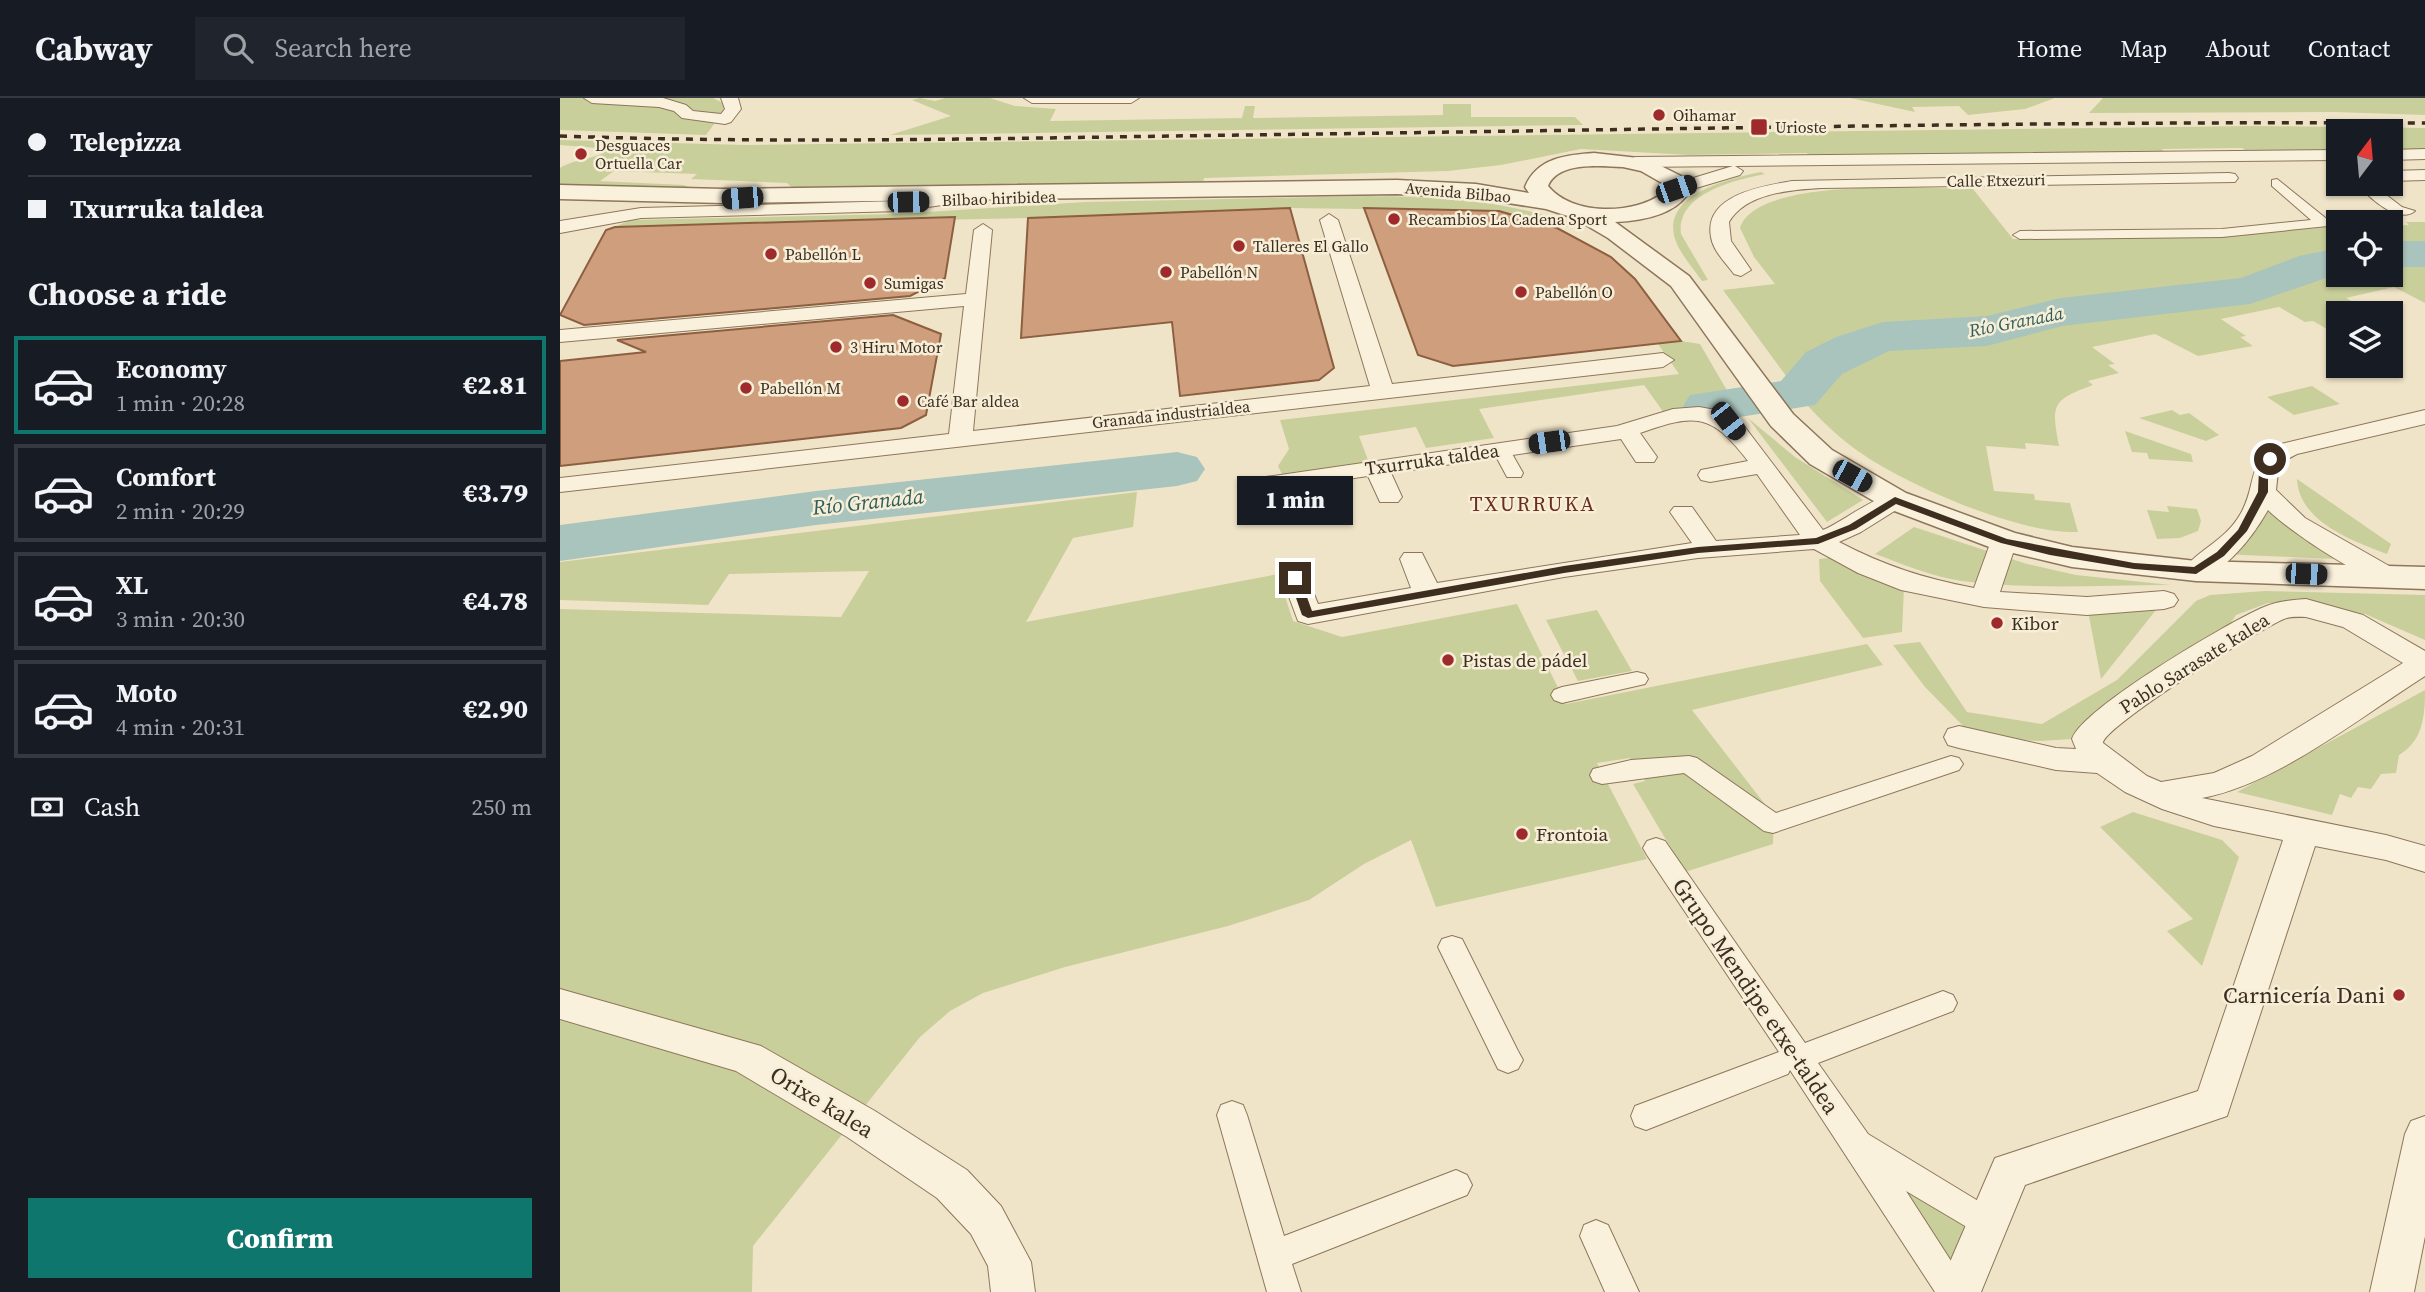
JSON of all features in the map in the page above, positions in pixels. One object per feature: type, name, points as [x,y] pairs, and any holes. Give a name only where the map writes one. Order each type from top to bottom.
[{"type":"street","points":[[592,98],[660,102],[680,108],[688,115],[725,119],[733,108],[729,98]]},
{"type":"street","points":[[1032,98],[1131,98]]},
{"type":"street","points":[[2403,155],[2425,154]]},
{"type":"street","name":"Calle Etxezuri","points":[[1635,162],[1779,163],[2326,155]]},
{"type":"street","name":"Avenida Bilbao","points":[[1397,187],[1512,174],[1595,159],[1635,162],[1663,173],[1673,181],[1672,195]]},
{"type":"street","points":[[1940,160],[1955,181]]},
{"type":"street","name":"Calle Etxezuri","points":[[1672,195],[1721,174],[1779,163]]},
{"type":"street","points":[[1549,203],[1540,195],[1537,181],[1544,173],[1559,166]]},
{"type":"street","points":[[2403,176],[2425,175]]},
{"type":"street","name":"Calle Etxezuri","points":[[1741,270],[1723,245],[1720,225],[1729,210],[1756,194],[1805,184],[2297,177]]},
{"type":"street","points":[[2020,235],[2222,233],[2322,223],[2277,183]]},
{"type":"street","name":"Avenida Bilbao","points":[[1397,187],[1476,191],[1549,203],[1582,213]]},
{"type":"street","name":"Bilbao hiribidea","points":[[561,207],[779,195],[1397,187]]},
{"type":"street","name":"Bilbao hiribidea","points":[[561,207],[936,201],[1185,191]]},
{"type":"street","points":[[1582,213],[1629,214],[1672,195]]},
{"type":"street","points":[[1672,195],[1661,233],[1680,281]]},
{"type":"street","points":[[2380,196],[2399,211],[2407,211]]},
{"type":"street","points":[[561,207],[620,215],[900,206],[936,201]]},
{"type":"street","points":[[1582,213],[1650,255],[1680,281],[1770,406],[1798,436],[1821,457],[1895,500],[2004,541],[2072,557],[2196,571],[2425,578]]},
{"type":"street","points":[[560,240],[586,225],[620,215]]},
{"type":"street","points":[[1329,220],[1382,391]]},
{"type":"street","points":[[960,438],[983,230]]},
{"type":"street","points":[[560,336],[975,299]]},
{"type":"street","points":[[901,306],[935,313],[972,331]]},
{"type":"street","name":"Granada industrialdea","points":[[560,485],[1663,360]]},
{"type":"street","name":"Txurruka taldea","points":[[1277,513],[1266,484],[1626,430],[1647,420],[1695,413],[1728,421],[1818,541]]},
{"type":"street","points":[[2196,571],[2221,554],[2242,531],[2263,492],[2263,470],[2278,454],[2425,417]]},
{"type":"street","points":[[1626,430],[1645,457]]},
{"type":"street","points":[[1501,449],[1514,473]]},
{"type":"street","points":[[1710,475],[1762,466]]},
{"type":"street","points":[[1376,468],[1389,497]]},
{"type":"street","points":[[2263,492],[2296,523],[2388,576]]},
{"type":"street","points":[[1295,578],[1308,615],[1552,571],[1709,549],[1818,541],[1852,527],[1895,500]]},
{"type":"street","points":[[1683,512],[1709,549]]},
{"type":"street","points":[[1818,541],[1867,568],[1911,584],[1984,599],[2087,606],[2164,600]]},
{"type":"street","points":[[1984,599],[2004,541]]},
{"type":"street","points":[[1413,559],[1427,593]]},
{"type":"street","name":"Pablo Sarasate kalea","points":[[2157,794],[2220,783],[2263,764],[2425,664],[2340,616],[2305,608],[2274,613],[2114,712],[2089,732],[2088,745],[2105,762],[2157,794],[2220,815],[2387,845],[2425,859]]},
{"type":"street","points":[[1562,695],[1637,679]]},
{"type":"street","points":[[1602,775],[1689,764],[1773,824],[1955,750],[2105,762]]},
{"type":"street","points":[[1956,1292],[2010,1171],[2213,1104],[2303,831]]},
{"type":"street","name":"Grupo Mendipe etxe-taldea","points":[[1656,848],[1956,1292]]},
{"type":"street","points":[[1452,947],[1508,1060]]},
{"type":"street","name":"Grupo Mendipe etxe-taldea","points":[[1816,1051],[1942,1003]]},
{"type":"street","name":"Orixe kalea","points":[[560,1004],[747,1058],[861,1124],[952,1184],[986,1220],[1009,1262],[1013,1292]]},
{"type":"street","name":"Grupo Mendipe etxe-taldea","points":[[1646,1116],[1778,1065]]},
{"type":"street","points":[[1232,1115],[1284,1292]]},
{"type":"street","points":[[2392,1292],[2425,1134]]},
{"type":"street","name":"Grupo Mendipe etxe-taldea","points":[[1857,1144],[1987,1224]]},
{"type":"street","points":[[1273,1256],[1456,1185]]},
{"type":"street","points":[[1596,1236],[1622,1292]]},
{"type":"green space","points":[[560,98],[713,98],[725,104],[723,112],[706,135],[560,130]]},
{"type":"green space","points":[[920,98],[935,101],[945,98],[990,98],[1015,106],[1056,109],[1050,121],[1242,118],[1245,106],[1255,106],[1253,118],[1443,115],[1443,104],[1471,104],[1471,117],[1575,117],[1583,125],[890,135],[951,116],[912,100]]},
{"type":"green space","points":[[1850,98],[2055,98],[2025,109],[1968,115],[1959,106],[1912,107],[1915,112]]},
{"type":"green space","points":[[2103,98],[2425,98],[2425,115],[2334,112],[2089,113]]},
{"type":"green space","points":[[2326,127],[2326,151],[2248,152],[2242,148],[2162,149],[2165,153],[1809,157],[1807,153],[1689,155],[1581,149],[1501,165],[1448,171],[1204,178],[1201,190],[800,195],[787,183],[691,179],[697,174],[614,171],[600,181],[684,185],[695,189],[560,184],[560,168],[610,149],[560,145],[560,140],[746,145]]},
{"type":"green space","points":[[2403,128],[2425,128],[2425,150],[2403,150]]},
{"type":"green space","points":[[1761,172],[1765,174],[1710,191],[1688,208],[1682,220],[1681,234],[1708,280],[1702,281],[1677,245],[1673,223],[1678,210],[1688,200],[1717,184]]},
{"type":"green space","points":[[1883,188],[1973,189],[2013,239],[2227,236],[2326,227],[2326,258],[2215,290],[2057,308],[1979,328],[1859,340],[1816,363],[1792,384],[1723,290],[1775,284],[1754,257],[1740,228],[1753,211],[1777,200],[1808,193]]},
{"type":"green space","points":[[1423,197],[1499,205],[1577,225],[1557,228],[1499,211],[1290,208],[1031,218],[615,227],[630,220],[896,214],[1085,202]]},
{"type":"green space","points":[[2406,222],[2425,222],[2425,250],[2403,250],[2403,225],[2409,225]]},
{"type":"green space","points":[[2403,254],[2425,254],[2425,303],[2394,287],[2403,287]]},
{"type":"green space","points":[[2326,264],[2326,287],[2394,287],[2346,298],[2351,301],[2326,301],[2326,328],[2313,321],[2305,322],[2279,307],[2221,319],[2246,336],[2240,337],[2253,346],[2198,356],[2155,334],[2092,347],[2115,364],[2108,365],[2119,373],[2088,381],[2093,385],[2062,400],[2055,412],[2059,446],[2025,443],[2026,449],[1986,446],[1994,491],[2034,494],[2035,500],[2070,503],[2078,532],[2054,531],[1994,516],[1901,477],[1847,443],[1797,394],[1824,363],[1853,347],[1883,337],[1987,331],[2061,312],[2250,290]]},
{"type":"green space","points":[[1681,341],[1700,344],[1729,394],[1690,399],[1695,410],[1664,413],[1644,385],[1479,409],[1494,438],[1426,448],[1416,427],[1359,436],[1371,468],[1285,481],[1278,466],[1289,449],[1280,420],[1679,374],[1658,344]]},
{"type":"green space","points":[[2312,386],[2340,404],[2294,415],[2267,397]]},
{"type":"green space","points":[[2172,410],[2180,415],[2189,413],[2219,435],[2206,441],[2139,418]]},
{"type":"green space","points":[[1748,418],[1795,457],[1863,500],[1827,522]]},
{"type":"green space","points":[[2125,431],[2191,454],[2193,462],[2149,459],[2147,453],[2132,452]]},
{"type":"green space","points":[[1177,469],[560,560],[560,532]]},
{"type":"green space","points":[[2297,479],[2391,544],[2387,554],[2344,536],[2317,518],[2300,494]]},
{"type":"green space","points":[[1137,492],[1133,527],[1073,538],[1026,622],[1278,574],[1293,621],[1342,637],[1517,604],[1566,704],[1867,644],[1883,665],[1692,710],[1774,816],[1773,844],[1685,872],[1633,784],[1645,781],[1630,758],[1597,763],[1647,859],[1436,907],[1411,840],[1364,864],[1309,900],[1228,926],[1065,967],[983,993],[950,1011],[920,1037],[753,1246],[752,1292],[560,1292],[560,609],[841,617],[869,571],[729,574],[708,605],[560,600],[560,562]]},
{"type":"green space","points":[[2263,492],[2357,560],[2221,554]]},
{"type":"green space","points":[[2167,506],[2197,509],[2201,521],[2198,531],[2180,538],[2157,539],[2147,510],[2169,512]]},
{"type":"green space","points":[[1914,527],[2027,564],[2076,575],[2171,585],[1988,584],[1940,576],[1875,554]]},
{"type":"green space","points":[[1837,557],[1904,587],[1902,632],[1863,638],[1820,581],[1819,559]]},
{"type":"green space","points":[[2265,591],[2425,595],[2425,640],[2365,614],[2313,604],[2268,603],[2236,615],[2213,650],[2087,738],[2041,741],[2016,740],[1966,729],[1925,687],[1893,645],[1920,642],[1967,712],[2042,724],[2117,680],[2196,601],[2210,595]]},
{"type":"green space","points":[[2164,600],[2101,679],[2087,606]]},
{"type":"green space","points":[[1597,610],[1632,671],[1578,681],[1546,620]]},
{"type":"green space","points":[[2425,690],[2421,727],[2413,743],[2399,755],[2396,773],[2381,774],[2371,789],[2358,787],[2351,798],[2340,794],[2332,815],[2237,792]]},
{"type":"green space","points":[[2133,812],[2222,840],[2239,857],[2202,966],[2167,931],[2193,919],[2100,827]]},
{"type":"green space","points":[[1857,1144],[1987,1224],[1959,1292]]},
{"type":"building","name":"Pabellón N","points":[[1290,208],[1334,368],[1319,380],[1180,396],[1172,322],[1021,338],[1028,218]]},
{"type":"building","name":"Pabellón O","points":[[1364,208],[1499,211],[1557,228],[1611,257],[1635,279],[1681,341],[1453,366],[1418,355]]},
{"type":"building","name":"Pabellón L","points":[[955,217],[945,278],[910,296],[584,325],[560,315],[606,230],[615,227]]},
{"type":"building","name":"Pabellón M","points":[[893,315],[941,334],[926,415],[901,428],[560,466],[560,361],[646,352],[617,340]]},
{"type":"waterway","name":"Río Granada","points":[[2403,254],[2425,254]]},
{"type":"waterway","name":"Río Granada","points":[[1709,406],[1797,394],[1824,363],[1853,347],[1883,337],[1987,331],[2061,312],[2250,290],[2326,264]]},
{"type":"waterway","name":"Río Granada","points":[[560,543],[816,508],[1177,469]]},
{"type":"railway","points":[[560,136],[902,140],[1982,125],[2425,123]]},
{"type":"place","name":"Oihamar","points":[[1659,115]]},
{"type":"place","name":"Urioste","points":[[1759,127]]},
{"type":"place","name":"Desguaces Ortuella Car","points":[[581,154]]},
{"type":"place","name":"Recambios La Cadena Sport","points":[[1394,219]]},
{"type":"place","name":"Talleres El Gallo","points":[[1239,246]]},
{"type":"place","name":"Pabellón L","points":[[771,254]]},
{"type":"place","name":"Pabellón N","points":[[1166,272]]},
{"type":"place","name":"Sumigas","points":[[870,283]]},
{"type":"place","name":"Pabellón O","points":[[1521,292]]},
{"type":"place","name":"3 Hiru Motor","points":[[836,347]]},
{"type":"place","name":"Pabellón M","points":[[746,388]]},
{"type":"place","name":"Café Bar aldea","points":[[903,401]]},
{"type":"place","name":"Kibor","points":[[1997,623]]},
{"type":"place","name":"Pistas de pádel","points":[[1448,660]]},
{"type":"place","name":"Frontoia","points":[[1522,834]]},
{"type":"place","name":"Carnicería Dani","points":[[2399,995]]},
{"type":"district","name":"TXURRUKA","points":[[1533,504]]},
{"type":"route","points":[[1295,578],[1308,615],[1564,569],[1698,550],[1818,541],[1852,527],[1895,500],[2004,541],[2050,552],[2134,566],[2196,571],[2221,554],[2242,531],[2263,492],[2263,470],[2270,459]]}]
